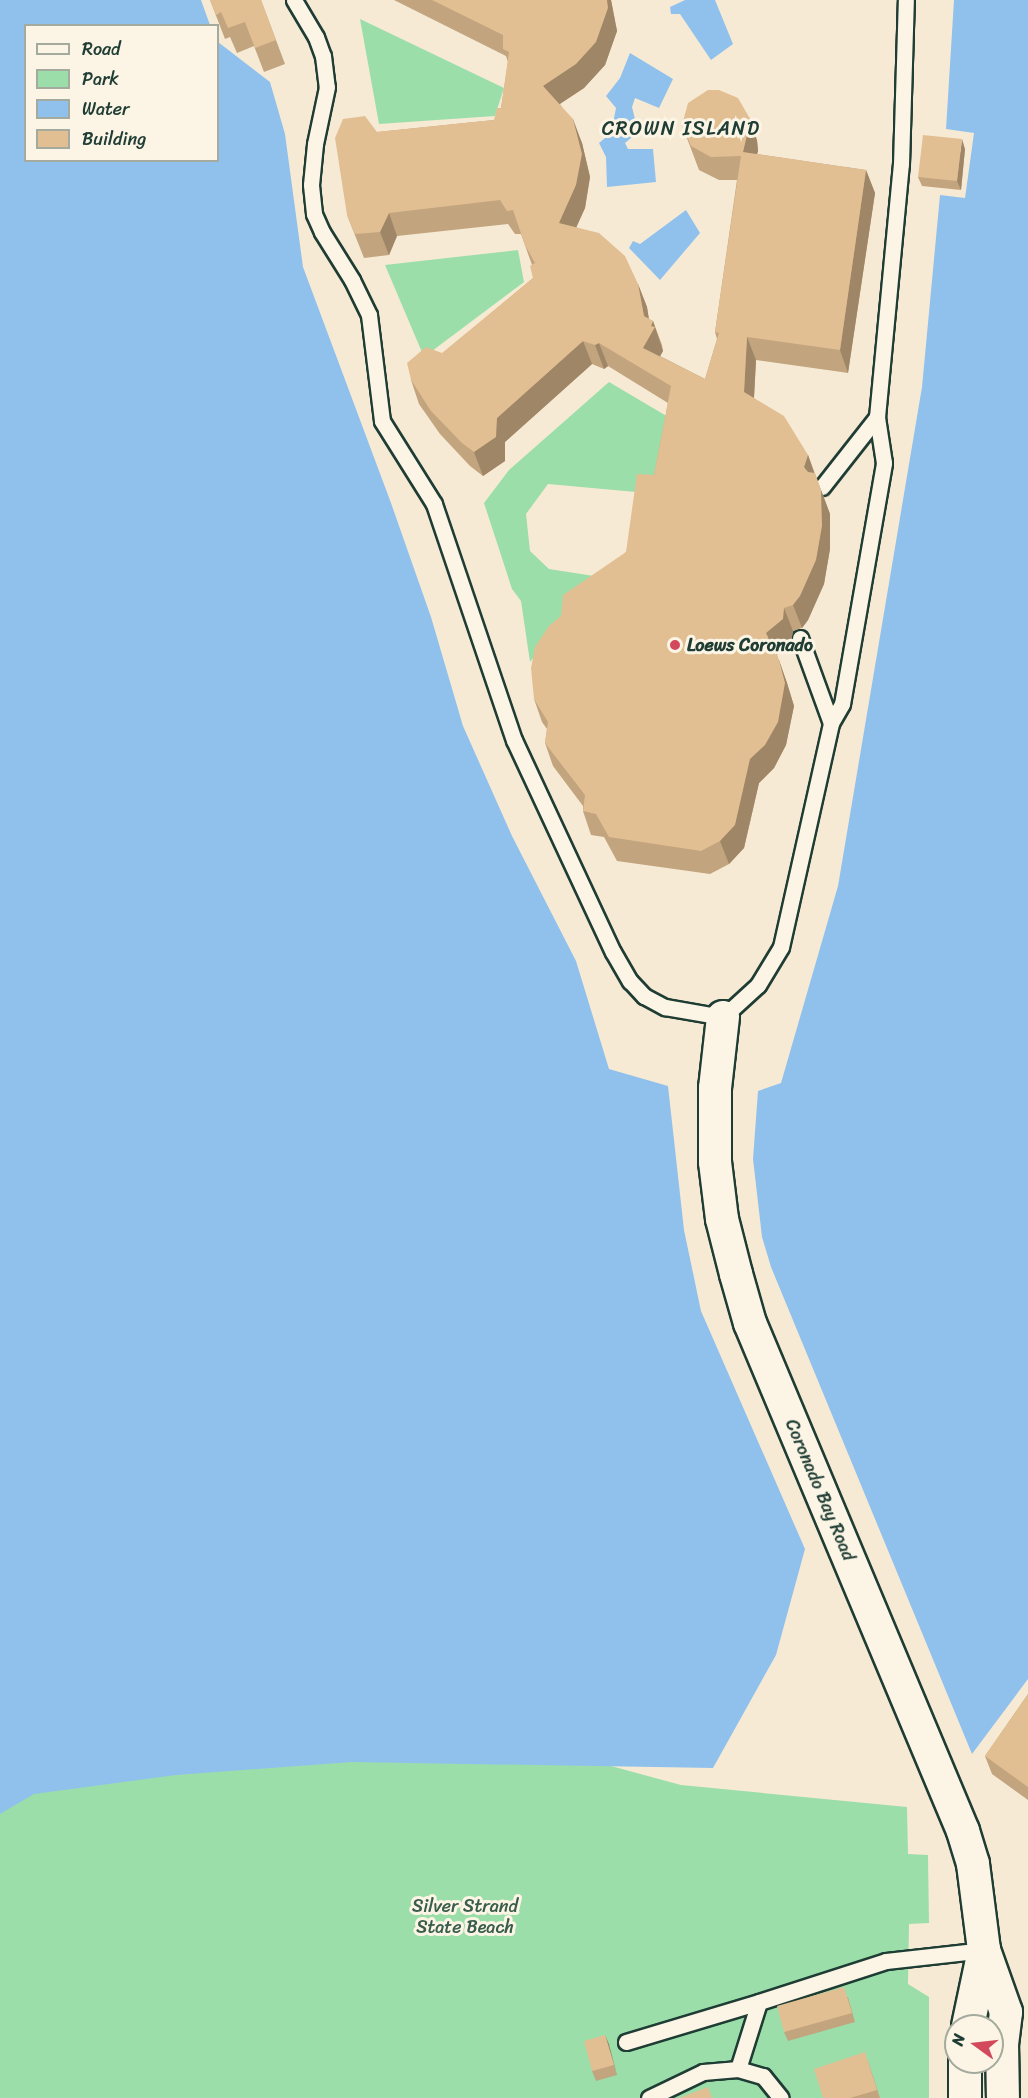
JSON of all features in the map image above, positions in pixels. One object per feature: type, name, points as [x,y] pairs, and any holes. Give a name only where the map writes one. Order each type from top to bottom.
[{"type":"street","name":"Coronado Bay Road","points":[[723,1017],[715,1089],[715,1162],[722,1219],[736,1275],[750,1323],[963,1831],[974,1864],[984,1950],[1006,2012],[1001,2080],[1003,2098]]},
{"type":"street","name":"Coronado Bay Road","points":[[971,2014],[984,1950]]},
{"type":"street","points":[[965,2074],[965,2098]]},
{"type":"lane","points":[[294,0],[316,37],[323,56],[327,87],[315,144],[311,185],[314,214],[322,232],[352,280],[369,315],[382,421],[434,504],[514,740],[613,952],[630,981],[644,996],[665,1007],[723,1017],[758,985],[782,947],[831,723],[842,704],[884,463],[877,417],[902,164],[906,0]]},
{"type":"lane","points":[[822,487],[877,417]]},
{"type":"lane","points":[[800,638],[831,723]]},
{"type":"lane","points":[[626,2042],[886,1961],[984,1950]]},
{"type":"lane","points":[[738,2069],[759,2002]]},
{"type":"lane","points":[[648,2098],[703,2072],[738,2069],[763,2076],[782,2098]]},
{"type":"green space","points":[[360,19],[504,88],[495,116],[379,124]]},
{"type":"green space","points":[[518,250],[524,282],[424,357],[385,265]]},
{"type":"green space","points":[[609,382],[675,421],[658,494],[548,484],[526,514],[530,551],[549,569],[594,576],[530,662],[521,601],[512,589],[484,503],[509,470]]},
{"type":"green space","name":"Silver Strand State Beach","points":[[504,1737],[681,1785],[907,1807],[908,1854],[928,1855],[929,1923],[909,1924],[908,1984],[929,1997],[929,2098],[0,2098],[0,1778]]},
{"type":"water","points":[[0,0],[201,0],[210,24],[24,24],[24,162],[219,162],[219,43],[270,82],[285,134],[303,267],[431,617],[463,726],[512,836],[576,961],[609,1069],[668,1086],[684,1230],[701,1311],[805,1549],[776,1655],[713,1768],[352,1762],[176,1775],[34,1794],[0,1814]]},
{"type":"water","points":[[685,0],[715,0],[733,44],[711,60],[680,14],[671,14],[670,7]]},
{"type":"water","points":[[954,0],[1028,0],[1028,1679],[972,1754],[771,1267],[762,1237],[753,1159],[758,1091],[781,1083],[838,886],[922,387],[940,195],[965,198],[974,133],[946,129]]},
{"type":"water","points":[[630,53],[673,79],[659,108],[635,98],[632,107],[636,123],[631,138],[625,143],[628,149],[653,149],[656,182],[607,187],[606,157],[599,143],[611,133],[616,108],[606,96],[620,78]]},
{"type":"water","points":[[686,210],[700,233],[660,280],[629,248],[633,241],[640,244]]},
{"type":"building","points":[[210,0],[261,0],[276,40],[255,48],[245,22],[228,28],[221,12],[216,15]]},
{"type":"building","points":[[432,0],[607,0],[608,8],[596,42],[576,64],[543,86],[573,119],[582,154],[576,185],[559,223],[599,233],[625,256],[638,284],[644,316],[653,321],[651,326],[655,327],[643,348],[705,379],[719,333],[715,332],[741,156],[711,157],[691,146],[682,125],[688,103],[708,90],[719,90],[738,98],[749,117],[743,152],[866,170],[840,350],[747,337],[744,392],[784,416],[808,455],[804,467],[808,472],[815,473],[821,490],[822,526],[816,560],[800,596],[793,605],[784,608],[783,619],[766,633],[779,660],[785,683],[778,722],[765,745],[750,759],[735,825],[720,841],[701,851],[609,837],[596,814],[583,811],[585,795],[545,743],[548,722],[534,699],[531,668],[535,647],[549,626],[561,616],[563,595],[626,552],[637,474],[654,475],[671,386],[599,343],[595,345],[583,341],[497,418],[496,437],[474,452],[431,411],[411,380],[407,363],[426,347],[442,353],[533,278],[530,266],[535,263],[525,245],[513,210],[507,211],[500,200],[389,213],[380,232],[355,234],[347,215],[335,138],[343,119],[365,116],[377,132],[494,120],[497,108],[501,108],[509,52],[503,49],[503,35]]},
{"type":"building","points":[[923,135],[962,139],[957,181],[918,177]]},
{"type":"building","points":[[1028,1694],[1028,1787],[985,1756]]},
{"type":"building","points":[[844,1987],[852,2013],[784,2032],[777,2006]]},
{"type":"building","points":[[605,2035],[614,2065],[592,2071],[584,2041]]},
{"type":"building","points":[[865,2052],[877,2090],[850,2098],[823,2098],[814,2069]]},
{"type":"building","points":[[708,2087],[712,2098],[679,2098]]},
{"type":"place","name":"Loews Coronado","points":[[675,645]]},
{"type":"district","name":"CROWN ISLAND","points":[[681,128]]}]
